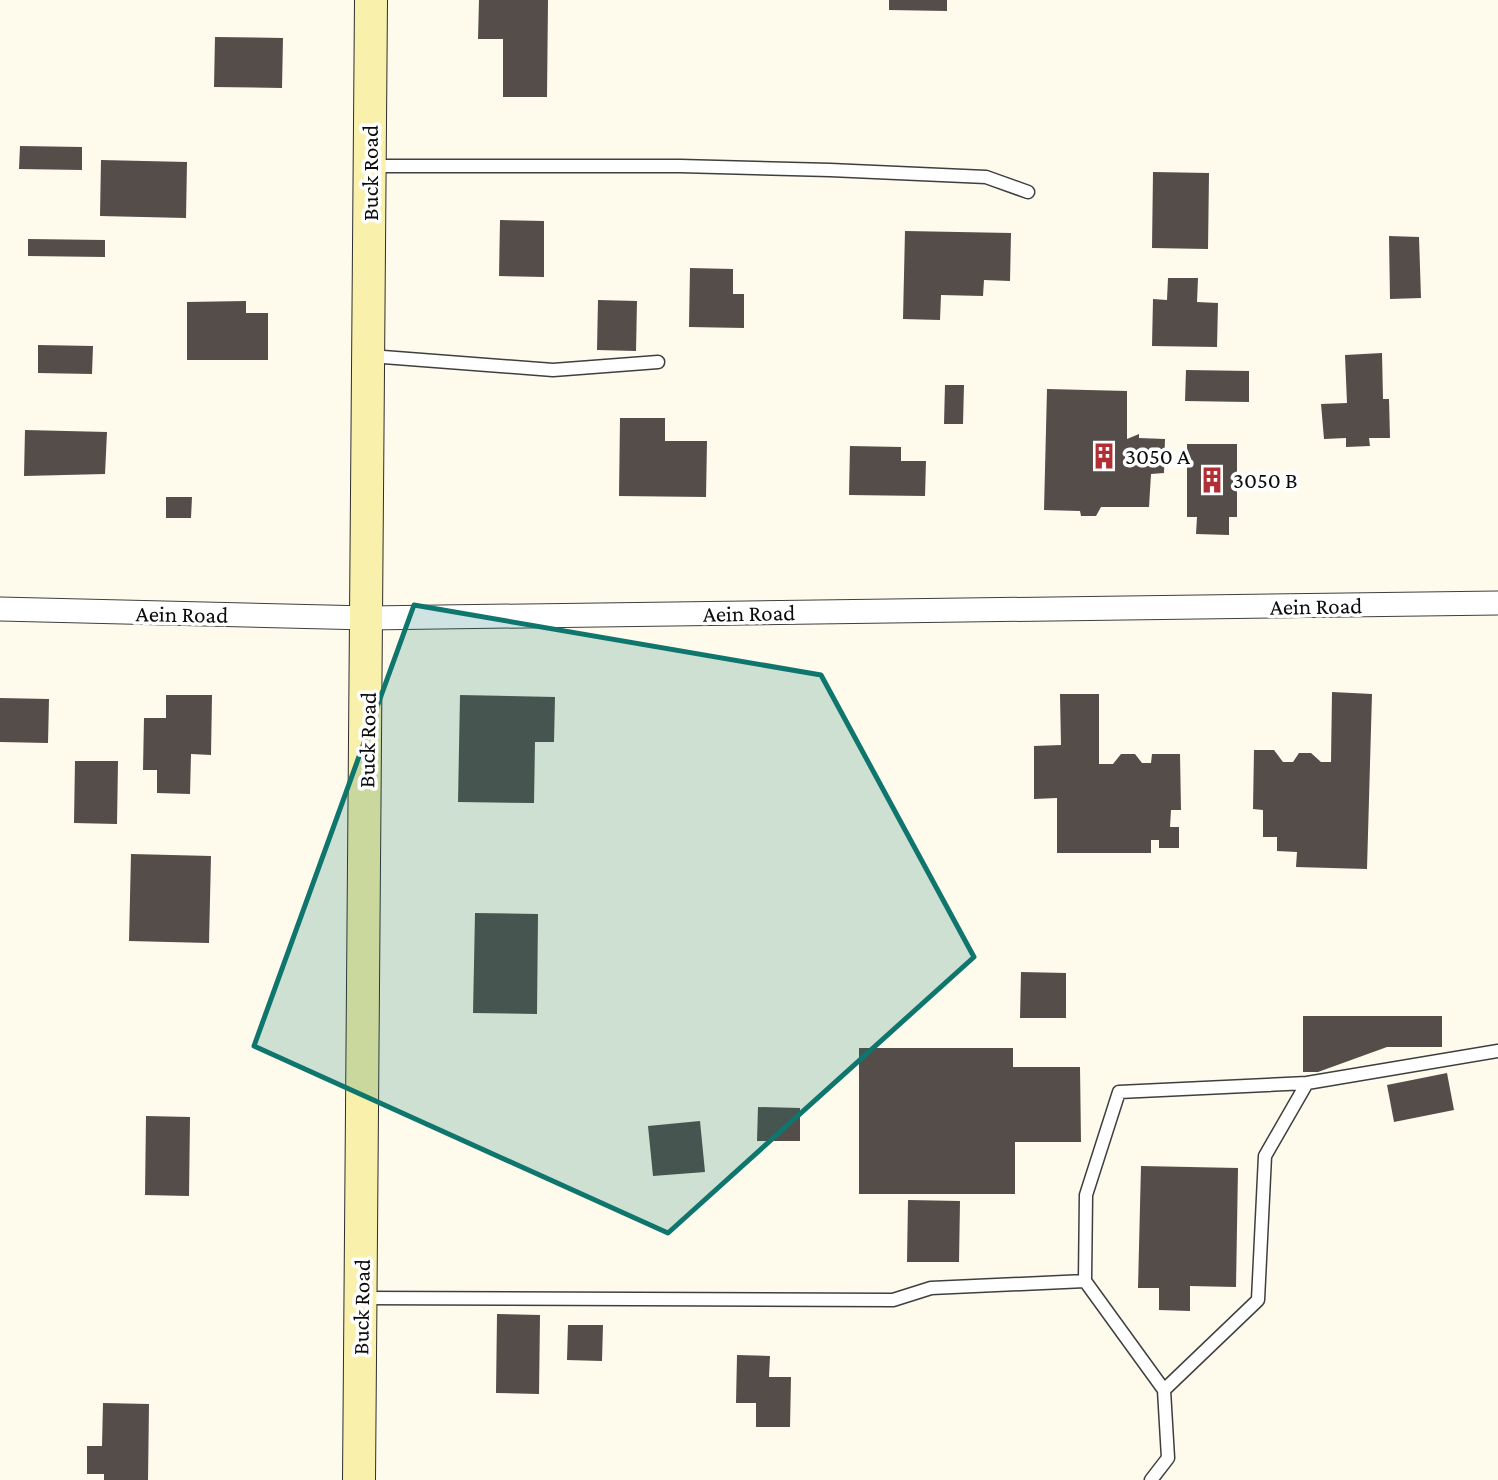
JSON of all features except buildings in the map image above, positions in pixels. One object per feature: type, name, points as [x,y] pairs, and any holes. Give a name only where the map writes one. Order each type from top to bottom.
[{"type":"street","name":"Buck Road","points":[[359,1480],[371,0]]},
{"type":"street","name":"Aein Road","points":[[0,609],[368,618],[1498,603]]},
{"type":"lane","points":[[370,166],[680,166],[830,170],[986,177],[1028,192]]},
{"type":"lane","points":[[369,356],[553,369],[658,362]]},
{"type":"lane","points":[[1151,1480],[1168,1458],[1164,1390],[1084,1281],[1086,1195],[1119,1092],[1307,1083],[1498,1051]]},
{"type":"lane","points":[[1164,1390],[1258,1300],[1265,1156],[1307,1083]]},
{"type":"lane","points":[[361,1297],[893,1300],[931,1287],[1084,1281]]},
{"type":"highlighted area","points":[[414,605],[821,675],[974,957],[668,1233],[254,1046]]},
{"type":"place","name":"3050 A","points":[[1104,456]]},
{"type":"place","name":"3050 B","points":[[1212,480]]}]
